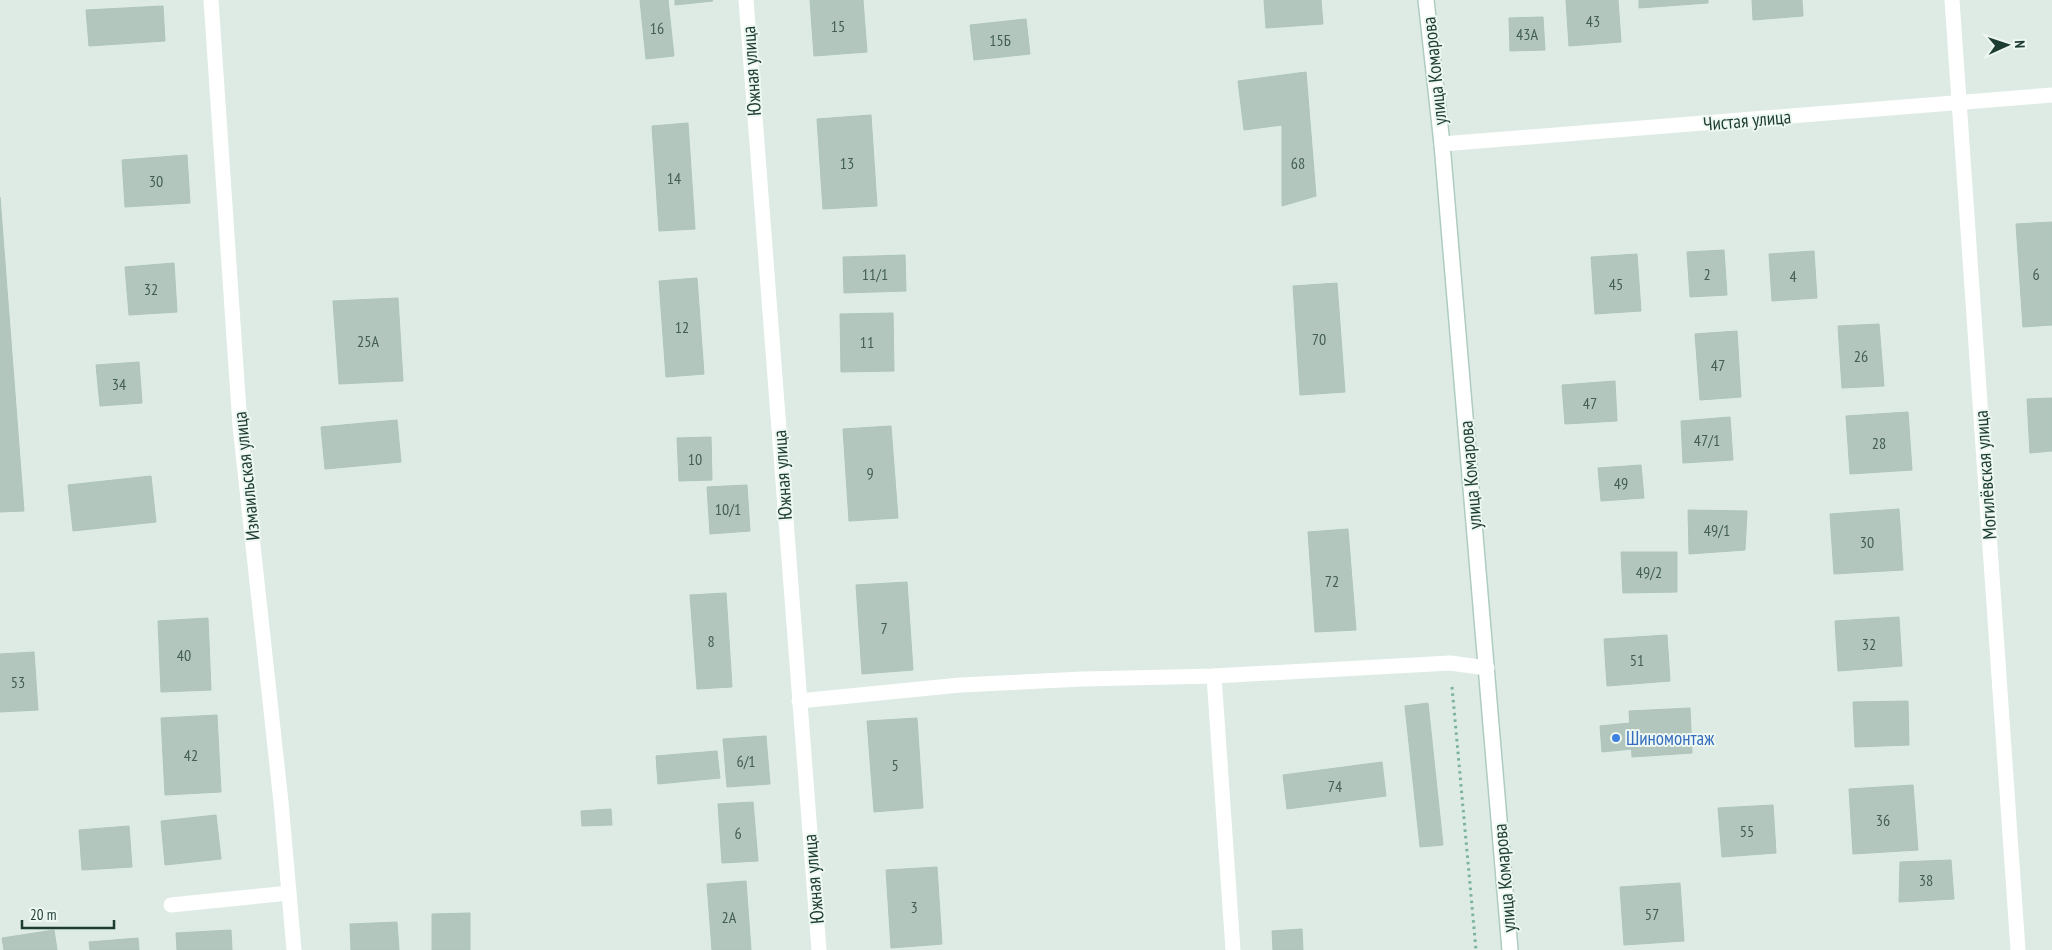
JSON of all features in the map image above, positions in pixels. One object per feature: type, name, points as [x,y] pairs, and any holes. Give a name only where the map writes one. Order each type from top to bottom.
[{"type":"street","name":"Измаильская улица","points":[[211,0],[240,426],[294,950]]},
{"type":"street","name":"Южная улица","points":[[746,0],[819,950]]},
{"type":"street","name":"улица Комарова","points":[[1426,0],[1442,144],[1510,950]]},
{"type":"street","name":"Могилёвская улица","points":[[1952,0],[2018,950]]},
{"type":"street","name":"Чистая улица","points":[[1442,144],[2052,95]]},
{"type":"street","points":[[799,701],[960,685],[1083,679],[1214,676],[1450,664],[1486,668]]},
{"type":"street","points":[[1214,676],[1233,950]]},
{"type":"street","points":[[171,905],[289,893]]},
{"type":"path","points":[[1450,664],[1476,950]]},
{"type":"building","points":[[640,0],[668,0],[674,56],[646,59]]},
{"type":"building","points":[[675,0],[712,0],[713,1],[675,5]]},
{"type":"building","points":[[810,0],[863,0],[867,52],[814,56]]},
{"type":"building","points":[[1264,0],[1321,0],[1323,24],[1266,28]]},
{"type":"building","points":[[1566,0],[1618,0],[1621,42],[1569,46]]},
{"type":"building","points":[[1639,0],[1708,0],[1708,3],[1639,8]]},
{"type":"building","points":[[1752,0],[1802,0],[1803,16],[1753,20]]},
{"type":"building","points":[[163,6],[165,41],[89,46],[86,10]]},
{"type":"building","points":[[1543,17],[1545,50],[1510,51],[1509,18]]},
{"type":"building","points":[[1026,19],[1030,54],[974,60],[970,25]]},
{"type":"building","points":[[1306,72],[1316,196],[1282,206],[1282,125],[1244,130],[1238,81]]},
{"type":"building","points":[[871,115],[877,206],[823,209],[817,119]]},
{"type":"building","points":[[688,123],[695,229],[659,231],[652,126]]},
{"type":"building","points":[[187,155],[190,203],[125,207],[122,160]]},
{"type":"building","points":[[0,197],[24,511],[0,512]]},
{"type":"building","points":[[2052,222],[2052,325],[2023,327],[2016,224]]},
{"type":"building","points":[[1724,250],[1727,295],[1690,297],[1687,252]]},
{"type":"building","points":[[1814,251],[1817,298],[1772,301],[1769,254]]},
{"type":"building","points":[[1637,254],[1641,311],[1595,314],[1591,257]]},
{"type":"building","points":[[905,255],[906,291],[844,293],[843,257]]},
{"type":"building","points":[[174,263],[177,312],[129,315],[125,267]]},
{"type":"building","points":[[697,278],[704,374],[666,377],[659,281]]},
{"type":"building","points":[[1337,283],[1345,392],[1300,395],[1293,286]]},
{"type":"building","points":[[398,298],[403,381],[339,384],[333,301]]},
{"type":"building","points":[[893,313],[894,371],[841,372],[840,314]]},
{"type":"building","points":[[1879,324],[1884,386],[1842,388],[1838,326]]},
{"type":"building","points":[[1737,331],[1741,397],[1700,400],[1695,334]]},
{"type":"building","points":[[139,362],[142,403],[100,406],[96,365]]},
{"type":"building","points":[[1615,381],[1617,421],[1565,424],[1562,385]]},
{"type":"building","points":[[2052,398],[2052,451],[2030,453],[2027,399]]},
{"type":"building","points":[[1908,412],[1912,470],[1850,474],[1846,416]]},
{"type":"building","points":[[1730,417],[1733,460],[1683,463],[1681,421]]},
{"type":"building","points":[[397,420],[401,462],[325,469],[321,427]]},
{"type":"building","points":[[891,426],[898,518],[849,521],[843,429]]},
{"type":"building","points":[[711,437],[712,480],[679,481],[677,438]]},
{"type":"building","points":[[1641,465],[1644,498],[1601,501],[1598,468]]},
{"type":"building","points":[[151,476],[156,522],[73,531],[68,485]]},
{"type":"building","points":[[747,485],[750,531],[710,534],[707,487]]},
{"type":"building","points":[[1899,509],[1903,570],[1834,574],[1830,514]]},
{"type":"building","points":[[1688,510],[1747,511],[1745,550],[1689,554]]},
{"type":"building","points":[[1348,529],[1356,630],[1315,632],[1308,532]]},
{"type":"building","points":[[1621,552],[1677,552],[1677,592],[1623,593]]},
{"type":"building","points":[[907,582],[913,670],[862,674],[856,585]]},
{"type":"building","points":[[726,593],[732,687],[697,689],[690,595]]},
{"type":"building","points":[[1899,617],[1902,666],[1838,671],[1835,621]]},
{"type":"building","points":[[208,618],[211,690],[161,692],[158,621]]},
{"type":"building","points":[[1667,635],[1670,681],[1607,686],[1604,639]]},
{"type":"building","points":[[34,652],[38,710],[0,712],[0,654]]},
{"type":"building","points":[[1908,701],[1909,745],[1855,747],[1853,702]]},
{"type":"building","points":[[1428,703],[1443,845],[1420,847],[1405,706]]},
{"type":"building","points":[[1690,708],[1692,753],[1632,757],[1629,711]]},
{"type":"building","points":[[217,715],[221,792],[165,795],[161,718]]},
{"type":"building","points":[[917,718],[923,808],[874,812],[867,721]]},
{"type":"building","name":"Шиномонтаж","points":[[1630,723],[1632,749],[1602,752],[1600,726]]},
{"type":"building","points":[[766,736],[770,784],[727,787],[723,739]]},
{"type":"building","points":[[717,751],[720,778],[658,784],[656,756]]},
{"type":"building","points":[[1382,762],[1386,796],[1287,809],[1283,775]]},
{"type":"building","points":[[1913,785],[1918,850],[1853,854],[1849,789]]},
{"type":"building","points":[[753,802],[758,861],[722,863],[718,804]]},
{"type":"building","points":[[1773,805],[1776,853],[1722,857],[1718,808]]},
{"type":"building","points":[[611,809],[612,825],[582,826],[581,811]]},
{"type":"building","points":[[216,815],[221,859],[165,865],[161,821]]},
{"type":"building","points":[[129,826],[132,867],[82,870],[79,830]]},
{"type":"building","points":[[1951,860],[1954,899],[1899,902],[1900,862]]},
{"type":"building","points":[[937,867],[942,944],[891,948],[886,870]]},
{"type":"building","points":[[746,881],[751,950],[712,950],[707,884]]},
{"type":"building","points":[[1680,883],[1684,941],[1624,945],[1620,887]]},
{"type":"building","points":[[470,913],[470,950],[432,950],[432,914]]},
{"type":"building","points":[[397,922],[399,950],[351,950],[350,924]]},
{"type":"building","points":[[1302,929],[1303,950],[1273,950],[1272,931]]},
{"type":"building","points":[[54,930],[57,950],[4,950],[2,938]]},
{"type":"building","points":[[231,930],[232,950],[177,950],[176,933]]},
{"type":"building","points":[[138,938],[139,950],[90,950],[89,942]]},
{"type":"place","name":"Шиномонтаж","points":[[1616,738]]}]
